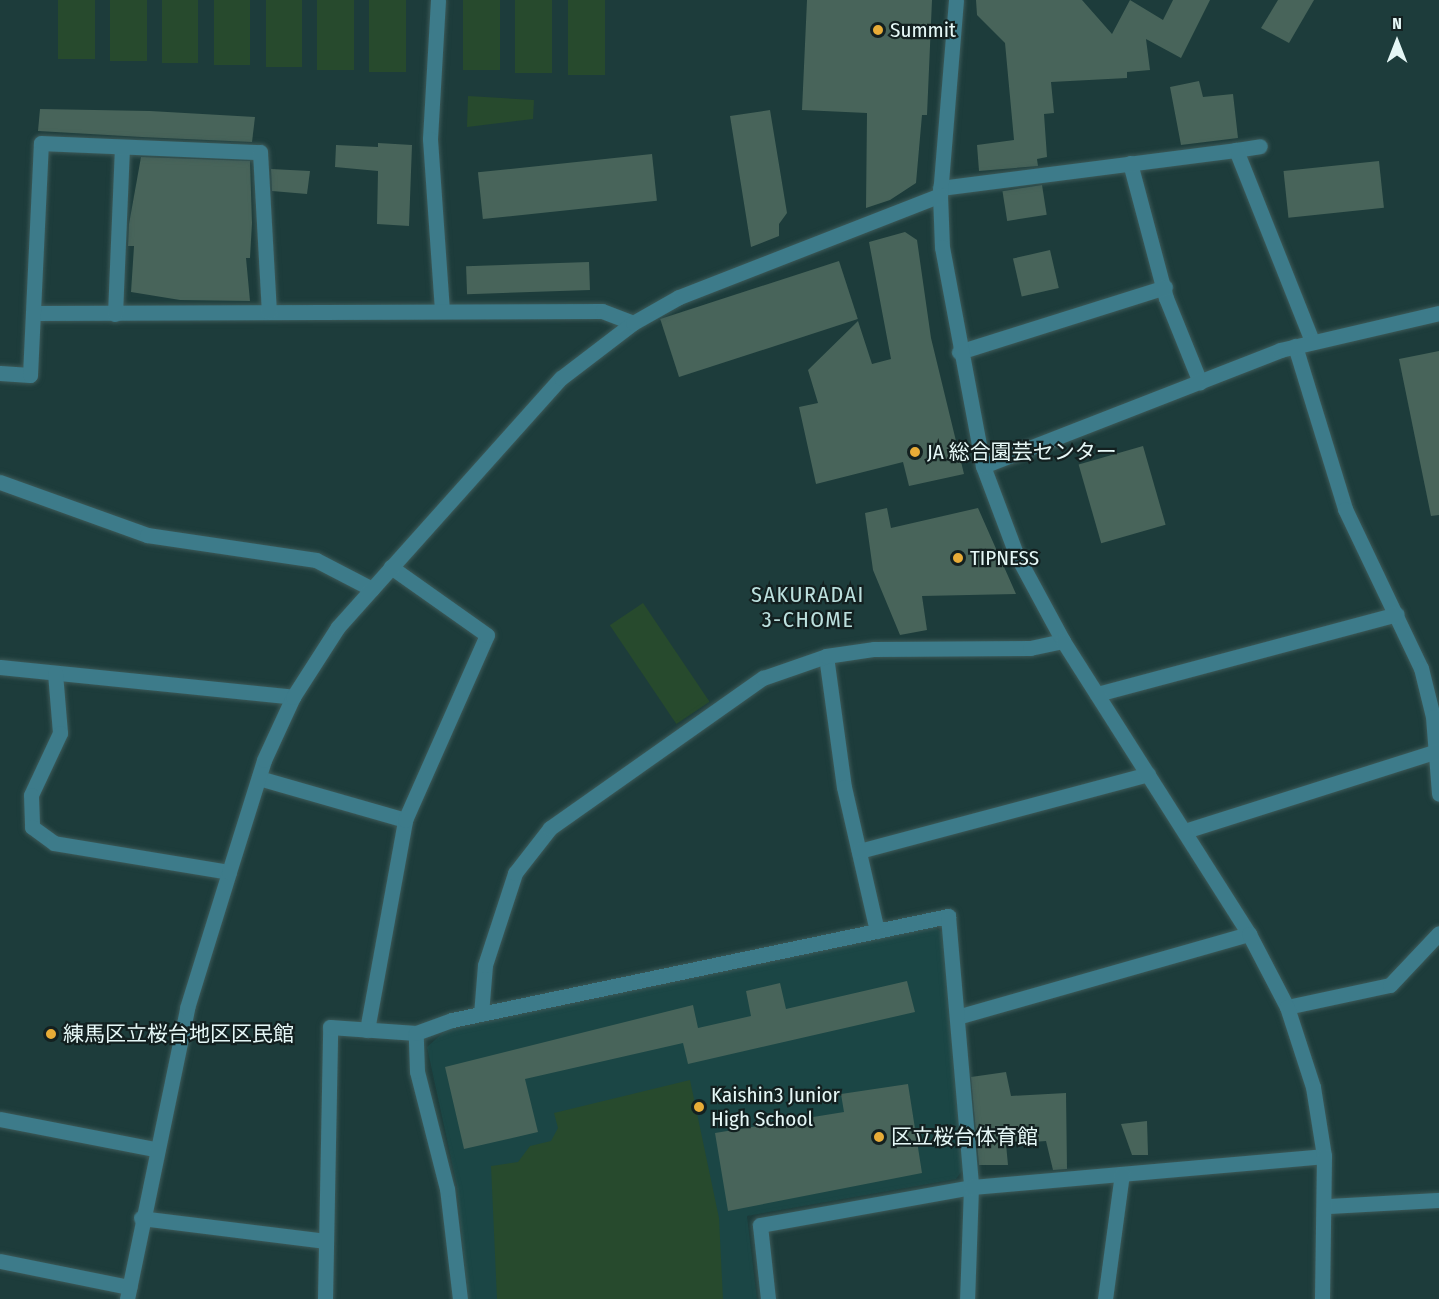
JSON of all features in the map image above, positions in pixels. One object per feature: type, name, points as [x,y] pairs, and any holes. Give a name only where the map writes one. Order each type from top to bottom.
[{"type":"street","points":[[438,0],[430,139],[442,311]]},
{"type":"street","points":[[956,0],[940,192],[959,352],[982,466],[1016,554],[1063,641],[1249,934],[1287,1007],[1313,1087],[1324,1156],[1327,1206],[1322,1299]]},
{"type":"street","points":[[0,373],[30,375],[42,143],[260,152],[269,312]]},
{"type":"street","points":[[0,1261],[128,1293],[154,1149],[187,1008],[259,778],[293,697],[338,627],[561,378],[633,323],[679,297],[940,192],[1260,146]]},
{"type":"street","points":[[115,314],[122,147]]},
{"type":"street","points":[[1236,150],[1312,341]]},
{"type":"street","points":[[1123,164],[1200,382]]},
{"type":"street","points":[[959,352],[1165,287]]},
{"type":"street","points":[[34,313],[602,311],[633,323]]},
{"type":"street","points":[[982,466],[1295,346],[1439,313]]},
{"type":"street","points":[[1295,346],[1345,509],[1421,668],[1437,751],[1439,794]]},
{"type":"street","points":[[0,482],[147,535],[316,560],[372,589]]},
{"type":"street","points":[[367,1030],[405,820],[487,635],[391,567]]},
{"type":"street","points":[[1097,694],[1397,614]]},
{"type":"street","points":[[481,1014],[486,964],[515,873],[550,828],[763,678],[826,656],[874,649],[1051,646],[1063,641]]},
{"type":"street","points":[[826,656],[859,851],[877,931]]},
{"type":"street","points":[[0,667],[293,697]]},
{"type":"street","points":[[55,672],[60,733],[31,795],[32,827],[54,843],[229,872]]},
{"type":"street","points":[[1185,831],[1437,751]]},
{"type":"street","points":[[859,851],[1148,774]]},
{"type":"street","points":[[259,778],[405,820]]},
{"type":"street","points":[[325,1299],[330,1027],[416,1033],[481,1014],[948,916],[971,1187],[967,1299]]},
{"type":"street","points":[[1287,1007],[1390,985],[1439,933]]},
{"type":"street","points":[[957,1017],[1249,934]]},
{"type":"street","points":[[416,1033],[417,1071],[447,1189],[460,1299]]},
{"type":"street","points":[[0,1119],[154,1149]]},
{"type":"street","points":[[768,1299],[760,1225],[971,1187],[1324,1156]]},
{"type":"street","points":[[1105,1299],[1122,1174]]},
{"type":"street","points":[[1327,1206],[1439,1200]]},
{"type":"street","points":[[141,1218],[325,1241]]},
{"type":"shaded area","name":"Kaishin3 Junior High School","points":[[933,927],[944,933],[964,1168],[956,1179],[747,1216],[757,1299],[468,1299],[457,1186],[427,1047],[446,1030]]},
{"type":"green space","points":[[58,0],[95,0],[95,59],[58,59]]},
{"type":"green space","points":[[110,0],[147,0],[147,61],[110,61]]},
{"type":"green space","points":[[162,0],[198,0],[198,63],[162,63]]},
{"type":"green space","points":[[214,0],[250,0],[250,65],[214,65]]},
{"type":"green space","points":[[266,0],[302,0],[302,67],[266,67]]},
{"type":"green space","points":[[317,0],[354,0],[354,70],[317,70]]},
{"type":"green space","points":[[369,0],[406,0],[406,72],[369,72]]},
{"type":"green space","points":[[463,0],[500,0],[500,70],[463,70]]},
{"type":"green space","points":[[515,0],[552,0],[552,73],[515,73]]},
{"type":"green space","points":[[568,0],[605,0],[605,75],[568,75]]},
{"type":"green space","points":[[468,96],[534,100],[533,119],[467,127]]},
{"type":"green space","points":[[643,603],[710,702],[676,724],[610,625]]},
{"type":"green space","points":[[690,1080],[719,1218],[723,1299],[497,1299],[491,1166],[518,1162],[530,1146],[551,1141],[558,1128],[554,1113]]},
{"type":"building","points":[[807,0],[932,0],[927,115],[922,115],[916,183],[890,200],[866,208],[867,113],[802,110]]},
{"type":"building","points":[[976,0],[1082,0],[1112,34],[1130,0],[1163,20],[1173,0],[1210,0],[1181,58],[1146,39],[1150,70],[1127,72],[1127,78],[1051,82],[1054,113],[1044,114],[1047,157],[1037,159],[1038,166],[979,171],[977,145],[1014,140],[1005,43],[977,15]]},
{"type":"building","points":[[1278,0],[1314,0],[1289,43],[1261,28]]},
{"type":"building","points":[[1199,81],[1203,97],[1233,94],[1238,138],[1181,145],[1170,87]]},
{"type":"building","points":[[40,109],[150,111],[255,117],[252,142],[38,131]]},
{"type":"building","points":[[770,110],[787,213],[779,224],[779,236],[751,247],[730,116]]},
{"type":"building","points":[[378,143],[412,145],[409,226],[377,224],[378,171],[335,167],[336,145],[378,147]]},
{"type":"building","points":[[652,154],[657,201],[483,219],[478,172]]},
{"type":"building","points":[[141,157],[250,161],[252,223],[250,258],[246,258],[250,301],[180,300],[131,292],[134,246],[128,246],[129,224]]},
{"type":"building","points":[[1379,161],[1384,208],[1288,218],[1284,171]]},
{"type":"building","points":[[271,169],[310,171],[307,194],[272,191]]},
{"type":"building","points":[[1042,185],[1047,215],[1007,221],[1002,191]]},
{"type":"building","points":[[905,232],[917,240],[931,338],[964,474],[909,486],[903,462],[816,484],[799,407],[818,403],[808,370],[858,321],[872,364],[891,359],[869,242]]},
{"type":"building","points":[[1050,250],[1059,288],[1022,297],[1013,259]]},
{"type":"building","points":[[839,261],[858,319],[679,377],[660,319]]},
{"type":"building","points":[[589,262],[590,290],[467,294],[466,266]]},
{"type":"building","points":[[1439,351],[1439,515],[1431,516],[1399,359]]},
{"type":"building","points":[[1143,446],[1166,525],[1101,543],[1079,464]]},
{"type":"building","points":[[887,508],[891,528],[978,508],[1016,594],[922,596],[927,630],[900,635],[873,570],[865,513]]},
{"type":"building","points":[[907,981],[915,1012],[688,1064],[683,1043],[525,1079],[538,1132],[464,1149],[445,1067],[693,1005],[698,1028],[751,1016],[746,991],[780,983],[786,1009]]},
{"type":"building","points":[[1006,1072],[1011,1096],[1066,1093],[1067,1169],[1053,1170],[1046,1141],[1006,1144],[1008,1165],[979,1165],[971,1077]]},
{"type":"building","points":[[908,1084],[922,1173],[728,1211],[715,1133],[844,1112],[841,1094]]},
{"type":"building","points":[[1147,1121],[1148,1155],[1132,1155],[1121,1124]]},
{"type":"place","name":"Summit","points":[[878,30]]},
{"type":"place","name":"JA 総合園芸センター","points":[[915,452]]},
{"type":"place","name":"TIPNESS","points":[[958,558]]},
{"type":"place","name":"練馬区立桜台地区区民館","points":[[51,1034]]},
{"type":"place","name":"Kaishin3 Junior High School","points":[[699,1107]]},
{"type":"place","name":"区立桜台体育館","points":[[879,1137]]},
{"type":"district","name":"SAKURADAI 3-CHOME","points":[[808,606]]}]
